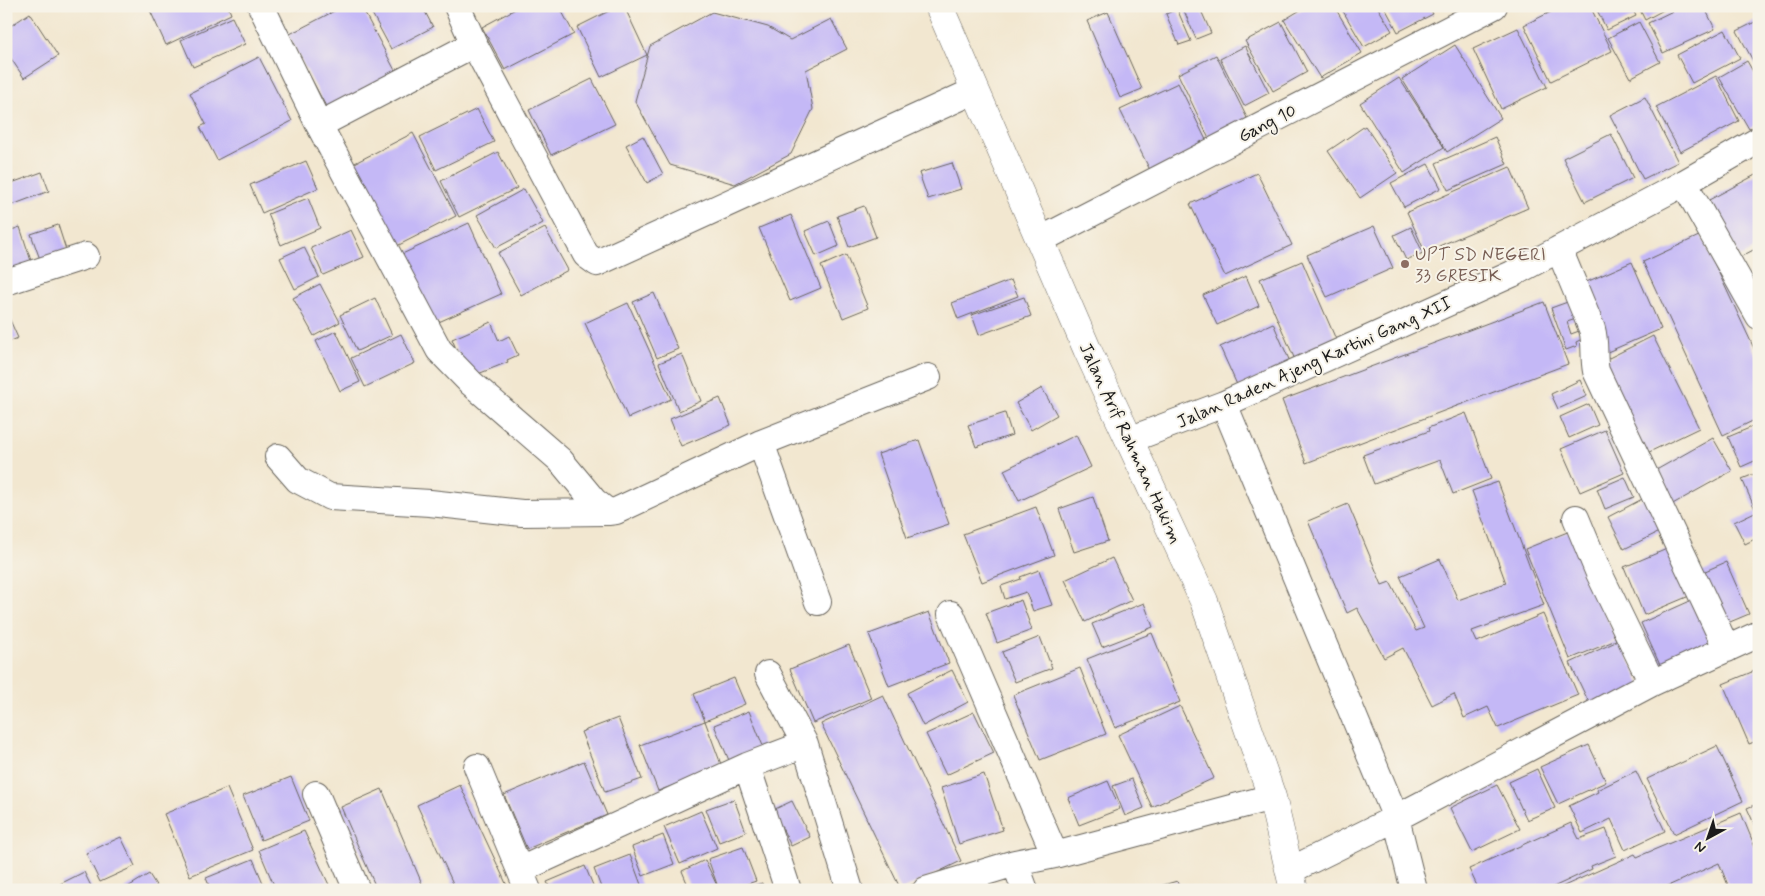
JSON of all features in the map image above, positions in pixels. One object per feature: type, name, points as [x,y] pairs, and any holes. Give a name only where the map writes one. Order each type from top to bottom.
[{"type":"main road","name":"Jalan Arif Rahman Hakim","points":[[939,6],[1087,350],[1204,601],[1272,797],[1291,880]]},
{"type":"street","points":[[261,6],[319,125],[438,350],[471,383],[560,460],[594,501],[608,512]]},
{"type":"street","points":[[457,6],[474,44],[586,255],[597,263],[974,91]]},
{"type":"street","name":"Gang 10","points":[[1040,240],[1494,6]]},
{"type":"street","points":[[319,125],[474,44]]},
{"type":"street","name":"Jalan Raden Ajeng Kartini Gang XII","points":[[1129,440],[1224,404],[1512,274],[1684,183],[1759,140]]},
{"type":"street","points":[[1684,183],[1759,316]]},
{"type":"street","points":[[1559,249],[1593,334],[1593,357],[1596,370],[1727,649]]},
{"type":"street","points":[[6,282],[86,256]]},
{"type":"street","points":[[278,457],[298,480],[330,497],[430,503],[522,513],[608,512],[616,511],[761,443],[928,377]]},
{"type":"street","points":[[1224,404],[1396,818],[1414,890]]},
{"type":"street","points":[[761,443],[818,602]]},
{"type":"street","points":[[1576,518],[1598,571],[1652,683]]},
{"type":"street","points":[[951,614],[1055,855]]},
{"type":"street","points":[[1291,880],[1396,818],[1652,683],[1759,634]]},
{"type":"street","points":[[768,674],[805,744],[850,890]]},
{"type":"street","points":[[477,767],[524,880],[747,766],[805,744]]},
{"type":"street","points":[[747,766],[788,890]]},
{"type":"street","points":[[316,794],[356,890]]},
{"type":"street","points":[[926,890],[1015,863],[1055,855],[1272,797]]},
{"type":"street","points":[[1015,863],[1026,890]]},
{"type":"building","points":[[148,6],[228,6],[231,14],[166,45]]},
{"type":"building","points":[[344,6],[361,6],[399,78],[330,114],[288,35]]},
{"type":"building","points":[[368,6],[422,6],[433,27],[391,49]]},
{"type":"building","points":[[521,6],[559,6],[574,34],[505,70],[482,27]]},
{"type":"building","points":[[619,6],[624,6],[647,55],[601,77],[577,27]]},
{"type":"building","points":[[1182,6],[1199,6],[1211,33],[1196,39]]},
{"type":"building","points":[[1307,6],[1334,6],[1362,53],[1320,78],[1284,20]]},
{"type":"building","points":[[1340,6],[1377,6],[1392,31],[1364,47]]},
{"type":"building","points":[[1384,6],[1429,6],[1433,14],[1398,32]]},
{"type":"building","points":[[1563,6],[1590,6],[1612,51],[1551,81],[1524,25]]},
{"type":"building","points":[[1595,6],[1631,6],[1636,16],[1607,30]]},
{"type":"building","points":[[1638,6],[1671,6],[1645,20]]},
{"type":"building","points":[[1683,6],[1704,6],[1715,29],[1663,53],[1648,23]]},
{"type":"building","points":[[1177,9],[1191,41],[1179,45],[1166,14]]},
{"type":"building","points":[[712,12],[768,27],[790,40],[831,19],[847,49],[806,70],[813,109],[791,154],[735,184],[670,165],[635,101],[650,46]]},
{"type":"building","points":[[1108,12],[1142,89],[1120,98],[1087,21]]},
{"type":"building","points":[[30,13],[58,56],[24,78],[6,51],[6,29]]},
{"type":"building","points":[[232,17],[245,44],[193,67],[181,40]]},
{"type":"building","points":[[1759,20],[1759,72],[1737,31]]},
{"type":"building","points":[[1281,22],[1307,72],[1273,91],[1245,41]]},
{"type":"building","points":[[1639,22],[1660,62],[1630,78],[1608,38]]},
{"type":"building","points":[[1518,28],[1547,87],[1501,109],[1473,49]]},
{"type":"building","points":[[1725,30],[1740,58],[1692,83],[1677,55]]},
{"type":"building","points":[[1455,45],[1501,118],[1447,152],[1402,79]]},
{"type":"building","points":[[1245,46],[1269,93],[1244,106],[1220,59]]},
{"type":"building","points":[[1216,55],[1249,122],[1210,141],[1178,74]]},
{"type":"building","points":[[259,57],[292,121],[217,160],[200,127],[206,124],[190,93]]},
{"type":"building","points":[[1747,61],[1759,82],[1759,123],[1749,129],[1719,77]]},
{"type":"building","points":[[1716,76],[1739,121],[1680,152],[1656,107]]},
{"type":"building","points":[[1399,78],[1444,147],[1404,173],[1360,103]]},
{"type":"building","points":[[592,79],[615,124],[551,155],[529,110]]},
{"type":"building","points":[[1178,83],[1208,144],[1151,172],[1120,110]]},
{"type":"building","points":[[1645,97],[1678,162],[1643,179],[1610,115]]},
{"type":"building","points":[[477,109],[494,142],[436,170],[420,137]]},
{"type":"building","points":[[1365,126],[1397,173],[1360,198],[1328,151]]},
{"type":"building","points":[[413,133],[456,216],[395,247],[353,164]]},
{"type":"building","points":[[1611,134],[1633,178],[1585,202],[1563,158]]},
{"type":"building","points":[[643,136],[663,174],[647,183],[626,145]]},
{"type":"building","points":[[1495,137],[1507,164],[1448,190],[1436,163]]},
{"type":"building","points":[[498,152],[517,188],[459,217],[441,181]]},
{"type":"building","points":[[306,161],[318,188],[262,213],[250,185]]},
{"type":"building","points":[[952,163],[961,189],[928,199],[919,173]]},
{"type":"building","points":[[1428,164],[1441,188],[1404,207],[1391,183]]},
{"type":"building","points":[[1510,167],[1528,208],[1425,252],[1407,212]]},
{"type":"building","points":[[42,172],[49,191],[12,205],[6,185]]},
{"type":"building","points":[[1257,173],[1292,245],[1225,276],[1190,204]]},
{"type":"building","points":[[1759,173],[1759,247],[1740,257],[1709,200]]},
{"type":"building","points":[[524,189],[543,223],[496,248],[477,215]]},
{"type":"building","points":[[308,198],[320,228],[281,245],[268,214]]},
{"type":"building","points":[[864,206],[876,237],[849,247],[837,216]]},
{"type":"building","points":[[791,215],[821,288],[790,301],[759,228]]},
{"type":"building","points":[[829,221],[839,246],[816,256],[805,231]]},
{"type":"building","points":[[469,223],[501,294],[432,325],[400,255]]},
{"type":"building","points":[[58,225],[68,256],[42,265],[31,234]]},
{"type":"building","points":[[1374,226],[1393,268],[1327,297],[1307,255]]},
{"type":"building","points":[[20,227],[33,267],[6,275],[6,232]]},
{"type":"building","points":[[1411,227],[1423,253],[1406,260],[1394,235]]},
{"type":"building","points":[[545,228],[568,270],[521,295],[498,253]]},
{"type":"building","points":[[351,230],[364,257],[323,275],[311,248]]},
{"type":"building","points":[[1701,235],[1759,359],[1759,418],[1723,435],[1643,262]]},
{"type":"building","points":[[304,247],[319,277],[295,289],[280,258]]},
{"type":"building","points":[[846,255],[868,308],[843,318],[821,266]]},
{"type":"building","points":[[1302,261],[1341,351],[1299,369],[1260,279]]},
{"type":"building","points":[[1632,262],[1661,329],[1605,353],[1575,287]]},
{"type":"building","points":[[1246,276],[1259,306],[1217,325],[1203,295]]},
{"type":"building","points":[[1011,280],[1018,296],[958,319],[952,303]]},
{"type":"building","points":[[320,284],[340,322],[314,336],[293,298]]},
{"type":"building","points":[[654,293],[678,349],[657,358],[633,302]]},
{"type":"building","points":[[1024,297],[1031,316],[979,335],[972,315]]},
{"type":"building","points":[[375,298],[392,335],[357,351],[340,315]]},
{"type":"building","points":[[1573,300],[1579,318],[1567,322],[1571,334],[1579,331],[1582,339],[1576,342],[1577,346],[1566,350],[1551,308]]},
{"type":"building","points":[[1544,302],[1568,364],[1306,463],[1282,400]]},
{"type":"building","points":[[628,303],[671,399],[628,418],[585,323]]},
{"type":"building","points":[[6,311],[18,338],[6,343]]},
{"type":"building","points":[[491,322],[499,341],[509,336],[518,355],[507,360],[508,362],[468,378],[452,339]]},
{"type":"building","points":[[1273,323],[1291,364],[1238,387],[1220,347]]},
{"type":"building","points":[[336,331],[360,382],[340,391],[316,341]]},
{"type":"building","points":[[401,334],[415,363],[365,387],[351,358]]},
{"type":"building","points":[[1653,336],[1699,428],[1643,455],[1597,364]]},
{"type":"building","points":[[682,354],[701,401],[679,411],[659,363]]},
{"type":"building","points":[[1580,380],[1587,396],[1558,409],[1551,394]]},
{"type":"building","points":[[1042,388],[1057,415],[1031,430],[1016,403]]},
{"type":"building","points":[[720,398],[731,425],[681,446],[670,419]]},
{"type":"building","points":[[1589,404],[1598,425],[1569,438],[1560,417]]},
{"type":"building","points":[[1005,413],[1012,435],[976,447],[968,425]]},
{"type":"building","points":[[1466,413],[1491,479],[1453,494],[1440,460],[1374,484],[1363,455],[1429,431],[1428,428]]},
{"type":"building","points":[[1759,424],[1759,459],[1741,467],[1728,437]]},
{"type":"building","points":[[1605,430],[1624,473],[1580,492],[1561,449]]},
{"type":"building","points":[[1076,435],[1091,467],[1019,501],[1004,470]]},
{"type":"building","points":[[1713,438],[1732,471],[1669,506],[1651,473]]},
{"type":"building","points":[[919,440],[949,524],[907,538],[878,454]]},
{"type":"building","points":[[1759,472],[1759,507],[1755,509],[1742,479]]},
{"type":"building","points":[[1625,477],[1634,497],[1605,509],[1597,489]]},
{"type":"building","points":[[1498,482],[1544,605],[1472,631],[1477,642],[1543,614],[1578,695],[1498,728],[1488,707],[1464,718],[1454,694],[1432,705],[1403,648],[1384,658],[1357,608],[1347,613],[1308,521],[1348,504],[1382,585],[1390,582],[1416,631],[1424,628],[1400,576],[1440,559],[1458,600],[1506,583],[1472,491]]},
{"type":"building","points":[[1648,496],[1665,529],[1624,549],[1608,517]]},
{"type":"building","points":[[1093,497],[1108,541],[1074,552],[1059,509]]},
{"type":"building","points":[[1036,507],[1054,555],[982,582],[963,534]]},
{"type":"building","points":[[1759,510],[1759,537],[1745,544],[1734,522]]},
{"type":"building","points":[[1570,531],[1616,640],[1570,659],[1525,549]]},
{"type":"building","points":[[1674,546],[1694,594],[1644,615],[1624,567]]},
{"type":"building","points":[[1112,558],[1132,600],[1085,622],[1065,580]]},
{"type":"building","points":[[1726,562],[1749,614],[1718,627],[1696,575]]},
{"type":"building","points":[[1039,570],[1052,605],[1033,611],[1026,592],[1005,599],[1001,586]]},
{"type":"building","points":[[1699,597],[1718,639],[1660,665],[1641,623]]},
{"type":"building","points":[[1021,600],[1032,630],[997,643],[986,613]]},
{"type":"building","points":[[1144,603],[1153,627],[1102,647],[1092,624]]},
{"type":"building","points":[[929,612],[949,663],[889,686],[869,634]]},
{"type":"building","points":[[1152,633],[1180,702],[1115,728],[1087,659]]},
{"type":"building","points":[[1040,637],[1052,668],[1015,682],[1002,652]]},
{"type":"building","points":[[1620,640],[1641,686],[1592,709],[1570,663]]},
{"type":"building","points":[[849,645],[871,698],[813,723],[790,669]]},
{"type":"building","points":[[1080,668],[1106,734],[1040,760],[1013,695]]},
{"type":"building","points":[[1759,669],[1759,740],[1749,744],[1723,684]]},
{"type":"building","points":[[952,670],[968,702],[923,726],[907,693]]},
{"type":"building","points":[[734,678],[745,704],[705,721],[694,694]]},
{"type":"building","points":[[883,695],[961,861],[901,890],[821,724]]},
{"type":"building","points":[[1180,706],[1214,778],[1152,807],[1118,735]]},
{"type":"building","points":[[749,711],[765,751],[731,765],[714,725]]},
{"type":"building","points":[[974,712],[994,753],[946,775],[926,734]]},
{"type":"building","points":[[618,718],[642,779],[605,792],[581,732]]},
{"type":"building","points":[[705,721],[722,767],[658,791],[640,745]]},
{"type":"building","points":[[1589,745],[1606,782],[1558,804],[1540,767]]},
{"type":"building","points":[[1717,746],[1743,801],[1674,834],[1647,779]]},
{"type":"building","points":[[584,761],[607,815],[527,849],[504,795]]},
{"type":"building","points":[[1537,769],[1555,808],[1527,820],[1509,782]]},
{"type":"building","points":[[1636,771],[1665,831],[1625,850],[1611,819],[1582,833],[1569,806]]},
{"type":"building","points":[[984,774],[1003,830],[959,844],[941,788]]},
{"type":"building","points":[[291,777],[309,821],[261,840],[243,796]]},
{"type":"building","points":[[1132,779],[1144,808],[1125,816],[1113,786]]},
{"type":"building","points":[[1108,781],[1120,809],[1079,825],[1068,798]]},
{"type":"building","points":[[460,785],[509,890],[456,890],[417,805]]},
{"type":"building","points":[[1497,785],[1520,829],[1472,852],[1450,808]]},
{"type":"building","points":[[227,788],[253,850],[190,876],[164,814]]},
{"type":"building","points":[[382,789],[423,886],[414,890],[377,890],[341,807]]},
{"type":"building","points":[[734,799],[746,832],[719,842],[706,809]]},
{"type":"building","points":[[792,801],[810,837],[791,846],[773,810]]},
{"type":"building","points":[[1759,803],[1759,835],[1747,808]]},
{"type":"building","points":[[701,811],[717,848],[680,864],[664,827]]},
{"type":"building","points":[[1741,813],[1759,857],[1759,890],[1730,890],[1719,863],[1659,890],[1555,890],[1635,854],[1637,857]]},
{"type":"building","points":[[1571,823],[1579,839],[1606,829],[1616,856],[1591,866],[1592,869],[1547,890],[1479,890],[1469,869]]},
{"type":"building","points":[[304,831],[330,887],[324,890],[276,890],[259,850]]},
{"type":"building","points":[[663,835],[674,864],[643,876],[632,847]]},
{"type":"building","points":[[121,837],[135,866],[100,882],[86,853]]},
{"type":"building","points":[[743,847],[756,881],[730,890],[719,890],[708,859]]},
{"type":"building","points":[[630,855],[643,890],[602,890],[594,869]]},
{"type":"building","points":[[253,859],[266,890],[211,890],[206,878]]},
{"type":"building","points":[[705,860],[719,890],[690,890],[682,871]]},
{"type":"building","points":[[585,866],[595,890],[551,890],[547,882]]},
{"type":"building","points":[[84,872],[93,890],[63,890],[60,884]]},
{"type":"building","points":[[149,874],[159,890],[123,890]]},
{"type":"building","points":[[1177,881],[1180,890],[1150,890],[1150,889]]},
{"type":"building","points":[[762,883],[764,890],[743,890],[743,889]]},
{"type":"place","name":"UPT SD NEGERI 33 GRESIK","points":[[1405,264]]}]
